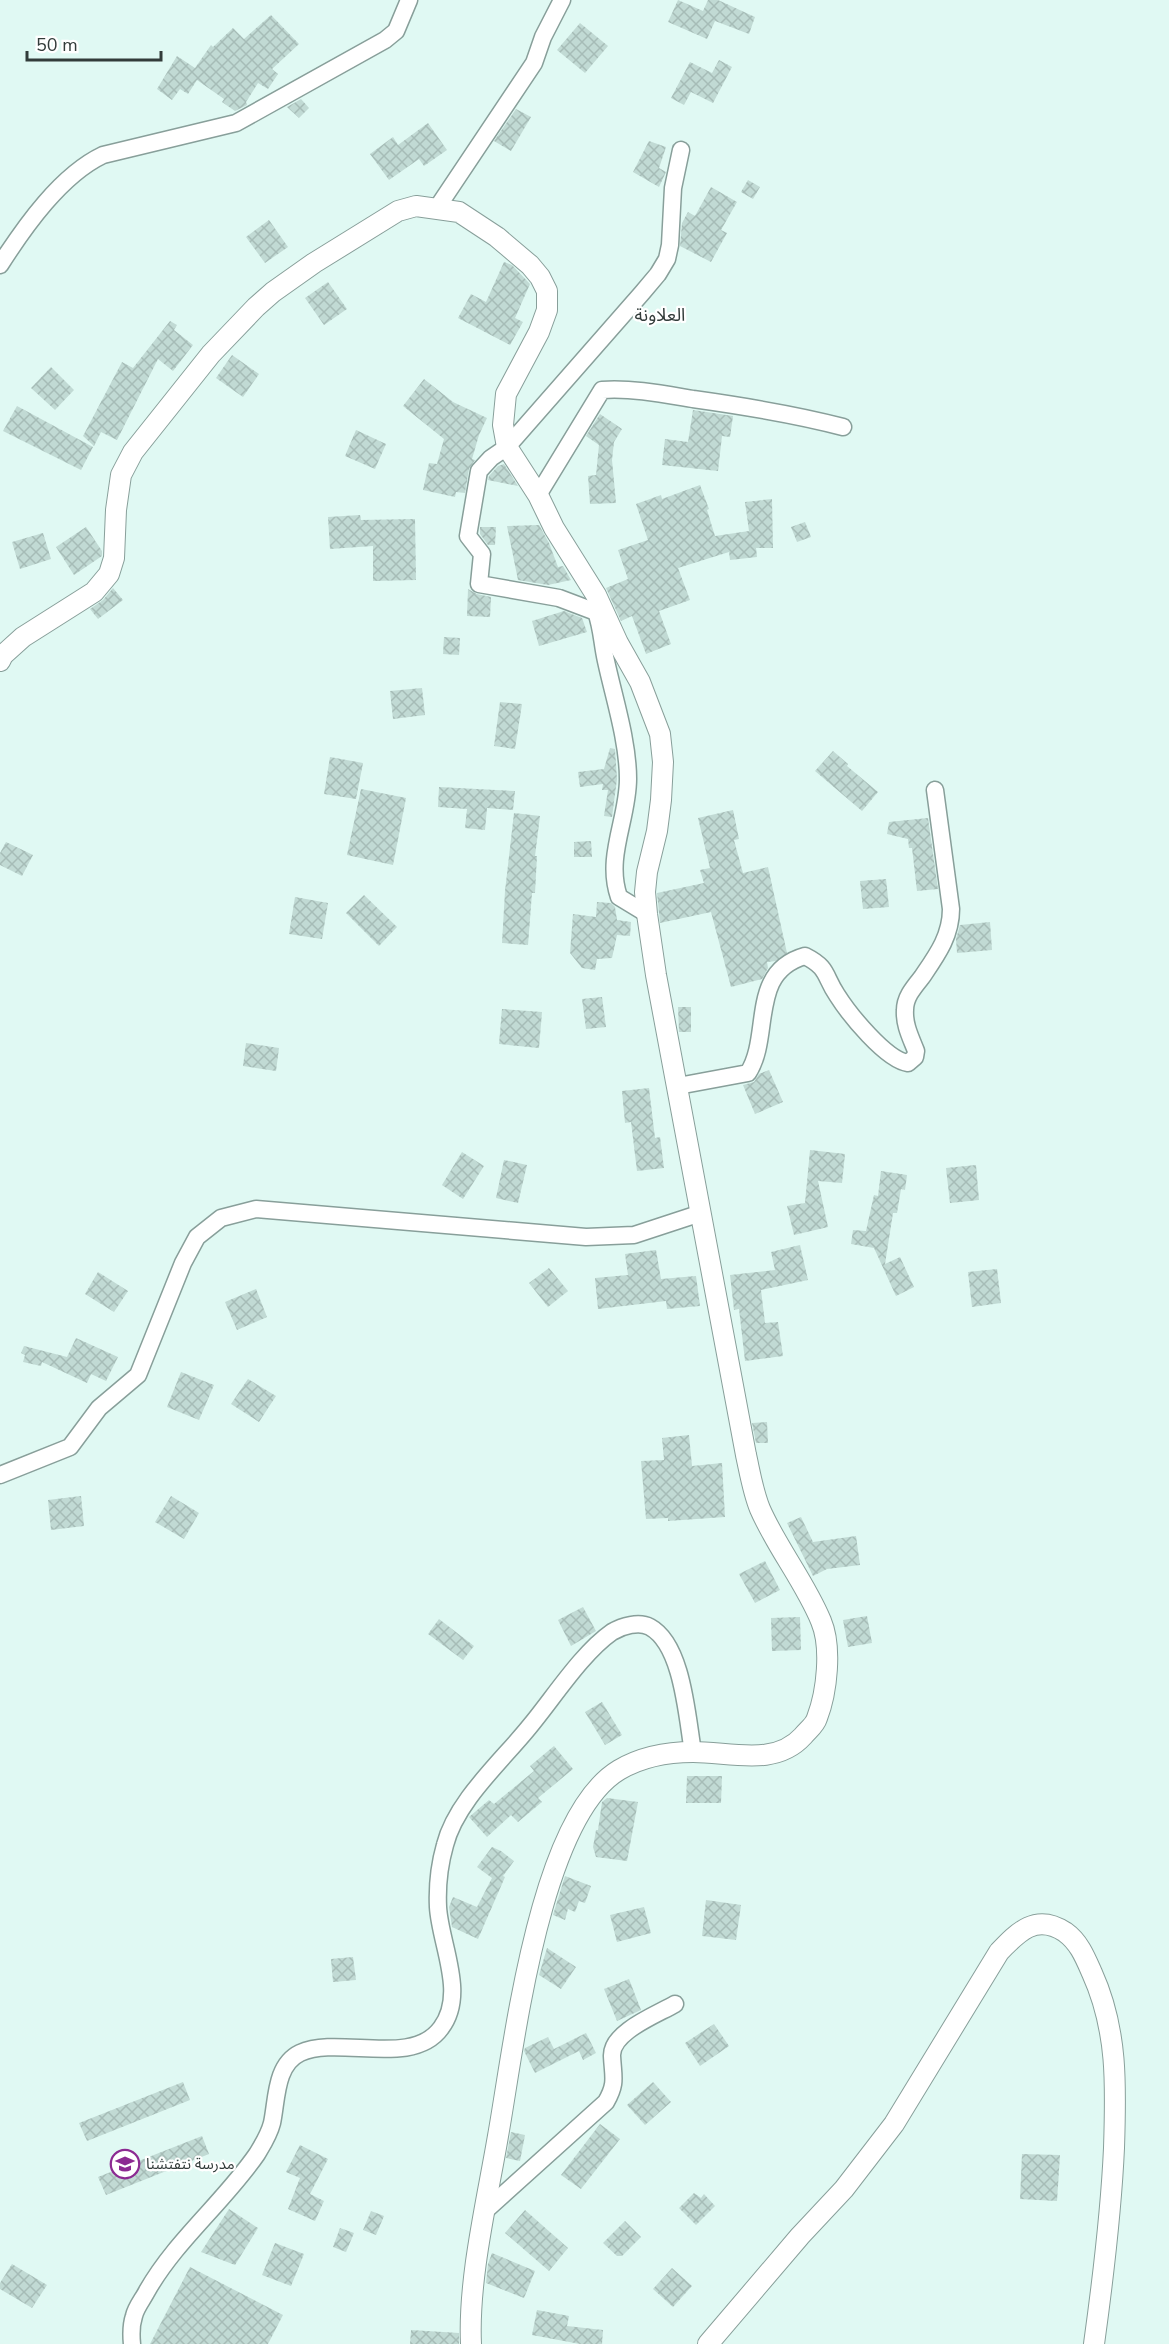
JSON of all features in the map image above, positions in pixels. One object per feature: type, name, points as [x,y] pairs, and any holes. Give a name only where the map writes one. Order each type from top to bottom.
[{"type":"street","points":[[0,265],[23,229],[89,162],[103,156],[219,129],[245,119],[385,40],[396,31],[409,0]]},
{"type":"street","points":[[437,208],[534,63],[543,37],[562,0]]},
{"type":"street","points":[[647,914],[618,897],[615,885],[613,870],[616,844],[628,780],[604,653],[602,627],[596,612],[559,598],[479,584],[482,554],[468,536],[479,471],[491,458],[507,447],[658,274],[667,259],[670,245],[673,188],[681,150]]},
{"type":"street","points":[[0,661],[3,655],[23,637],[94,592],[109,573],[114,558],[116,510],[121,475],[133,452],[210,354],[255,307],[314,263],[398,211],[416,206],[459,212],[496,237],[530,265],[540,278],[547,291],[547,310],[539,332],[506,394],[503,425],[507,447],[538,495],[554,528],[596,595],[618,643],[640,682],[660,734],[663,762],[661,800],[645,892],[656,975],[746,1455],[758,1506],[780,1551],[822,1622],[826,1645],[826,1687],[816,1722],[797,1743],[774,1754],[733,1756],[693,1752],[645,1758],[618,1770],[598,1786],[582,1810],[565,1842],[532,1938],[485,2211],[472,2299],[471,2344]]},
{"type":"street","points":[[538,495],[602,390],[626,389],[810,418],[843,426]]},
{"type":"street","points":[[678,1086],[748,1073],[757,1053],[761,1016],[778,971],[792,960],[806,956],[820,963],[842,1002],[880,1045],[902,1062],[908,1063],[915,1057],[916,1051],[905,1017],[905,1007],[909,994],[945,940],[951,925],[951,909],[935,790]]},
{"type":"street","points":[[0,1475],[70,1447],[99,1408],[138,1375],[183,1263],[198,1237],[221,1218],[256,1209],[586,1237],[634,1235],[701,1213]]},
{"type":"street","points":[[132,2344],[131,2331],[134,2314],[152,2283],[170,2256],[252,2162],[265,2142],[281,2076],[289,2060],[302,2052],[318,2049],[407,2047],[422,2043],[442,2028],[451,2009],[452,1993],[438,1910],[437,1876],[445,1841],[459,1814],[487,1776],[597,1645],[614,1631],[629,1625],[648,1626],[661,1636],[672,1653],[679,1677],[693,1752]]},
{"type":"street","points":[[708,2344],[800,2236],[844,2189],[894,2124],[999,1952],[1018,1932],[1038,1924],[1056,1926],[1074,1939],[1084,1954],[1099,1988],[1110,2025],[1115,2066],[1112,2197],[1094,2344]]},
{"type":"street","points":[[485,2211],[606,2102],[615,2083],[612,2054],[614,2045],[620,2036],[675,2004]]},
{"type":"building","points":[[678,0],[703,11],[708,0],[718,0],[755,17],[749,34],[715,21],[707,39],[668,22]]},
{"type":"building","points":[[271,15],[299,44],[272,69],[278,74],[268,89],[258,83],[246,102],[247,105],[235,111],[222,102],[224,99],[197,80],[188,94],[180,89],[172,100],[157,89],[177,56],[195,68],[211,45],[213,47],[233,28],[244,39]]},
{"type":"building","points":[[580,23],[608,46],[585,73],[557,50]]},
{"type":"building","points":[[719,60],[732,67],[713,103],[691,92],[684,105],[671,98],[690,62],[712,73]]},
{"type":"building","points":[[301,99],[309,108],[299,118],[287,107]]},
{"type":"building","points":[[516,109],[531,117],[511,151],[494,141]]},
{"type":"building","points":[[428,123],[447,150],[424,166],[419,159],[389,180],[370,154],[393,137],[398,145]]},
{"type":"building","points":[[649,141],[666,147],[659,168],[666,172],[659,187],[633,172]]},
{"type":"building","points":[[748,180],[760,187],[753,199],[741,192]]},
{"type":"building","points":[[711,187],[737,202],[721,230],[727,233],[711,262],[680,246],[682,223],[688,212],[695,216]]},
{"type":"building","points":[[269,220],[288,247],[265,263],[246,237]]},
{"type":"building","points":[[504,262],[512,265],[530,284],[515,318],[523,322],[510,345],[458,318],[471,294],[486,302]]},
{"type":"building","points":[[328,282],[347,309],[324,325],[305,298]]},
{"type":"building","points":[[170,321],[177,325],[174,330],[193,345],[173,371],[158,359],[117,440],[101,432],[94,446],[83,436],[122,362],[133,368]]},
{"type":"building","points":[[232,355],[259,374],[243,397],[216,378]]},
{"type":"building","points":[[51,367],[74,390],[55,410],[31,388]]},
{"type":"building","points":[[424,379],[453,402],[487,418],[472,459],[475,460],[469,469],[465,493],[456,492],[455,497],[423,490],[429,463],[437,464],[444,439],[403,406]]},
{"type":"building","points":[[17,406],[93,447],[81,470],[3,431]]},
{"type":"building","points":[[693,410],[733,416],[730,437],[722,436],[718,471],[662,465],[665,439],[688,442]]},
{"type":"building","points":[[600,414],[622,429],[614,442],[612,460],[616,503],[590,504],[588,476],[596,475],[599,445],[586,436]]},
{"type":"building","points":[[356,430],[386,444],[375,469],[345,456]]},
{"type":"building","points":[[504,464],[518,486],[488,480],[498,466]]},
{"type":"building","points":[[700,485],[709,509],[707,510],[715,536],[749,531],[745,502],[772,499],[773,548],[756,548],[757,557],[730,560],[729,552],[678,568],[690,600],[659,611],[671,644],[646,654],[632,616],[621,621],[606,588],[628,579],[618,550],[648,540],[636,504],[661,495],[662,499]]},
{"type":"building","points":[[360,515],[361,520],[415,519],[416,580],[373,581],[373,546],[330,549],[328,517]]},
{"type":"building","points":[[805,522],[811,537],[797,542],[791,527]]},
{"type":"building","points":[[539,525],[558,567],[563,566],[571,580],[548,585],[518,580],[507,526]]},
{"type":"building","points":[[86,527],[102,551],[102,556],[74,575],[56,547]]},
{"type":"building","points":[[480,527],[496,527],[495,545],[488,545],[480,534]]},
{"type":"building","points":[[43,533],[51,559],[20,569],[12,542]]},
{"type":"building","points":[[113,588],[123,600],[98,619],[90,609],[103,600]]},
{"type":"building","points":[[468,589],[491,597],[490,617],[467,616]]},
{"type":"building","points":[[564,611],[582,618],[587,632],[539,646],[532,621]]},
{"type":"building","points":[[444,637],[460,638],[459,655],[443,654]]},
{"type":"building","points":[[422,688],[425,715],[393,719],[390,691]]},
{"type":"building","points":[[500,702],[522,704],[515,749],[494,746]]},
{"type":"building","points":[[610,748],[615,749],[617,779],[612,817],[604,816],[608,790],[602,790],[603,784],[580,787],[578,772],[604,769]]},
{"type":"building","points":[[833,751],[878,792],[862,811],[815,771]]},
{"type":"building","points":[[330,757],[363,763],[356,799],[324,794]]},
{"type":"building","points":[[439,787],[515,791],[513,810],[487,808],[485,830],[465,828],[467,809],[438,807]]},
{"type":"building","points":[[361,789],[406,798],[393,865],[347,855]]},
{"type":"building","points":[[733,810],[739,839],[734,840],[743,873],[768,867],[787,953],[776,961],[767,962],[768,968],[762,979],[731,987],[711,912],[660,923],[657,893],[704,883],[700,870],[710,868],[698,818]]},
{"type":"building","points":[[514,813],[540,816],[535,856],[537,856],[535,893],[532,893],[528,945],[502,943]]},
{"type":"building","points":[[928,818],[938,889],[917,891],[912,848],[909,848],[908,839],[887,834],[889,822]]},
{"type":"building","points":[[591,841],[592,857],[574,857],[574,842]]},
{"type":"building","points":[[6,842],[33,855],[22,876],[0,865],[0,853]]},
{"type":"building","points":[[886,879],[889,907],[863,909],[860,881]]},
{"type":"building","points":[[364,895],[397,927],[379,946],[346,913]]},
{"type":"building","points":[[295,897],[328,903],[322,939],[289,934]]},
{"type":"building","points":[[597,902],[611,903],[615,907],[617,920],[631,922],[630,936],[617,935],[612,958],[597,959],[595,970],[582,968],[570,953],[573,914],[596,917]]},
{"type":"building","points":[[990,922],[992,950],[957,953],[956,939],[960,925]]},
{"type":"building","points":[[602,997],[606,1027],[586,1029],[582,999]]},
{"type":"building","points":[[678,1007],[691,1007],[691,1032],[679,1032]]},
{"type":"building","points":[[502,1009],[542,1012],[539,1048],[499,1044]]},
{"type":"building","points":[[246,1043],[279,1048],[276,1071],[243,1066]]},
{"type":"building","points":[[769,1070],[783,1102],[755,1114],[743,1085],[754,1082],[759,1074]]},
{"type":"building","points":[[649,1088],[655,1138],[660,1137],[664,1168],[637,1171],[631,1122],[625,1123],[622,1091]]},
{"type":"building","points":[[810,1150],[845,1154],[842,1183],[818,1181],[828,1227],[794,1235],[787,1206],[805,1203]]},
{"type":"building","points":[[462,1152],[484,1166],[463,1199],[442,1185]]},
{"type":"building","points":[[504,1160],[527,1165],[518,1203],[496,1198]]},
{"type":"building","points":[[976,1165],[979,1200],[950,1203],[946,1168]]},
{"type":"building","points":[[881,1171],[907,1175],[905,1190],[901,1189],[897,1213],[893,1213],[885,1264],[900,1257],[914,1287],[896,1296],[874,1248],[851,1244],[853,1230],[866,1231],[874,1195],[878,1196]]},
{"type":"building","points":[[800,1245],[808,1280],[761,1290],[765,1323],[778,1322],[783,1356],[745,1361],[739,1309],[734,1310],[730,1275],[775,1270],[771,1252]]},
{"type":"building","points":[[656,1250],[661,1279],[696,1276],[700,1306],[667,1309],[666,1301],[598,1309],[595,1278],[628,1275],[625,1254]]},
{"type":"building","points":[[549,1268],[568,1291],[548,1307],[529,1283]]},
{"type":"building","points":[[997,1269],[1001,1303],[972,1307],[968,1272]]},
{"type":"building","points":[[98,1272],[128,1291],[114,1312],[85,1294]]},
{"type":"building","points":[[256,1289],[267,1317],[237,1330],[225,1302]]},
{"type":"building","points":[[76,1338],[118,1357],[106,1381],[91,1374],[87,1383],[42,1362],[41,1366],[23,1362],[25,1355],[21,1353],[24,1346],[67,1357]]},
{"type":"building","points":[[181,1372],[214,1385],[199,1420],[167,1407]]},
{"type":"building","points":[[248,1379],[276,1396],[259,1422],[231,1404]]},
{"type":"building","points":[[767,1422],[768,1443],[756,1443],[752,1423]]},
{"type":"building","points":[[689,1435],[692,1466],[722,1463],[725,1517],[668,1521],[668,1518],[646,1519],[641,1461],[664,1460],[662,1438]]},
{"type":"building","points":[[81,1496],[84,1526],[51,1530],[48,1500]]},
{"type":"building","points":[[171,1496],[199,1513],[184,1539],[155,1522]]},
{"type":"building","points":[[801,1517],[813,1542],[856,1536],[860,1565],[827,1569],[813,1576],[787,1523]]},
{"type":"building","points":[[765,1561],[780,1590],[755,1603],[739,1574]]},
{"type":"building","points":[[583,1607],[596,1631],[571,1646],[558,1620]]},
{"type":"building","points":[[867,1616],[872,1643],[848,1647],[843,1620]]},
{"type":"building","points":[[800,1617],[801,1650],[772,1651],[771,1618]]},
{"type":"building","points":[[439,1619],[474,1646],[463,1660],[428,1634]]},
{"type":"building","points":[[602,1702],[622,1735],[605,1745],[585,1712]]},
{"type":"building","points":[[554,1746],[573,1769],[538,1798],[542,1802],[518,1822],[511,1815],[487,1837],[469,1817],[489,1800],[494,1804],[534,1771],[530,1766]]},
{"type":"building","points":[[687,1776],[722,1776],[721,1803],[686,1803]]},
{"type":"building","points":[[607,1798],[638,1802],[627,1861],[596,1857],[593,1847],[596,1830],[598,1830],[602,1802]]},
{"type":"building","points":[[492,1847],[514,1861],[503,1876],[505,1877],[478,1939],[452,1927],[449,1907],[453,1897],[477,1907],[492,1878],[477,1867]]},
{"type":"building","points":[[565,1876],[591,1886],[585,1903],[579,1901],[575,1912],[568,1909],[565,1920],[553,1915]]},
{"type":"building","points":[[706,1900],[741,1905],[736,1940],[702,1936]]},
{"type":"building","points":[[644,1907],[651,1933],[617,1942],[610,1915]]},
{"type":"building","points":[[547,1948],[576,1967],[561,1989],[539,1975]]},
{"type":"building","points":[[353,1957],[356,1980],[333,1982],[331,1959]]},
{"type":"building","points":[[629,1979],[641,2010],[617,2021],[604,1989]]},
{"type":"building","points":[[714,2024],[729,2046],[700,2066],[685,2043]]},
{"type":"building","points":[[586,2033],[596,2053],[583,2060],[579,2051],[535,2073],[524,2051],[525,2048],[548,2037],[554,2049]]},
{"type":"building","points":[[183,2082],[190,2100],[87,2141],[79,2123]]},
{"type":"building","points":[[653,2082],[671,2102],[645,2125],[627,2105]]},
{"type":"building","points":[[600,2124],[620,2139],[581,2189],[561,2175]]},
{"type":"building","points":[[511,2132],[525,2135],[520,2161],[506,2158]]},
{"type":"building","points":[[202,2136],[209,2154],[106,2195],[98,2177]]},
{"type":"building","points":[[300,2145],[328,2159],[310,2194],[324,2201],[315,2221],[288,2209],[300,2178],[286,2172]]},
{"type":"building","points":[[1022,2154],[1060,2155],[1057,2201],[1020,2199]]},
{"type":"building","points":[[694,2193],[701,2198],[704,2194],[715,2206],[696,2225],[679,2208]]},
{"type":"building","points":[[229,2209],[258,2228],[235,2265],[201,2252]]},
{"type":"building","points":[[525,2210],[568,2248],[549,2271],[505,2233]]},
{"type":"building","points":[[371,2211],[384,2216],[376,2235],[363,2230]]},
{"type":"building","points":[[625,2221],[641,2237],[622,2256],[617,2256],[603,2243]]},
{"type":"building","points":[[340,2228],[354,2233],[346,2252],[333,2247]]},
{"type":"building","points":[[275,2243],[304,2254],[291,2286],[262,2275]]},
{"type":"building","points":[[492,2253],[535,2271],[524,2298],[486,2283]]},
{"type":"building","points":[[12,2264],[47,2285],[32,2308],[0,2289],[0,2283]]},
{"type":"building","points":[[190,2267],[283,2315],[268,2344],[150,2344]]},
{"type":"building","points":[[672,2268],[692,2286],[673,2307],[653,2289]]},
{"type":"building","points":[[537,2310],[569,2316],[567,2326],[603,2330],[602,2344],[580,2344],[532,2335]]},
{"type":"building","points":[[411,2330],[459,2333],[459,2344],[410,2344]]},
{"type":"place","name":"مدرسة نتفتشنا","points":[[125,2164]]},
{"type":"district","name":"العلاونة","points":[[660,315]]}]
